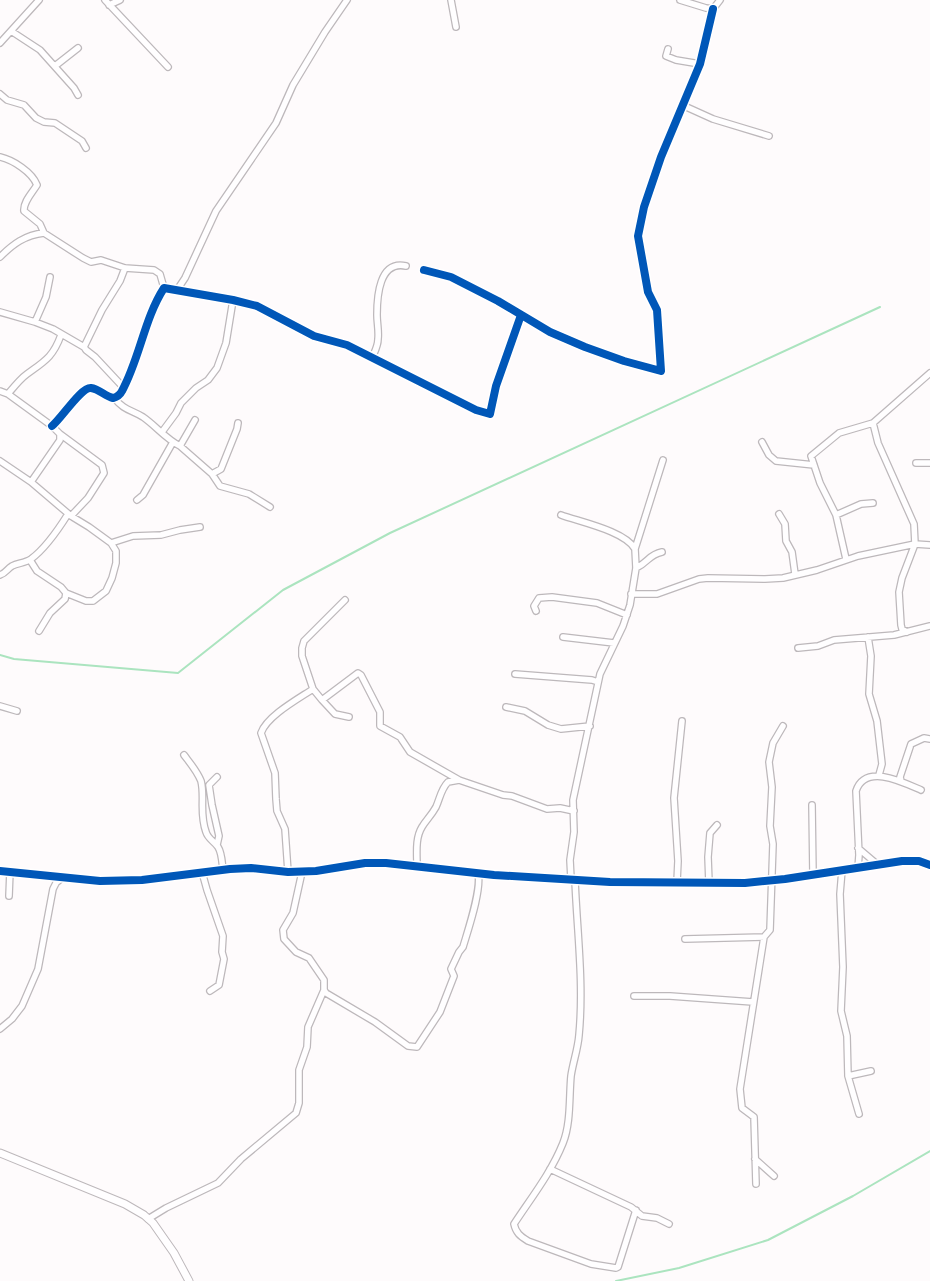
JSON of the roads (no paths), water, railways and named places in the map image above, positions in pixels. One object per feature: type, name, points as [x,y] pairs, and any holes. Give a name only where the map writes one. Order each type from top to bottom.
[{"type":"main road","points":[[0,1153],[125,1204],[148,1219],[161,1233],[190,1281]]},
{"type":"street","points":[[0,43],[38,0]]},
{"type":"street","points":[[107,2],[120,0]]},
{"type":"street","points":[[177,290],[186,278],[216,211],[276,123],[293,84],[347,0]]},
{"type":"street","points":[[451,0],[456,27]]},
{"type":"street","points":[[680,0],[713,9]]},
{"type":"street","points":[[424,270],[451,277],[521,314],[550,332],[585,347],[624,361],[661,371],[657,310],[648,292],[638,236],[644,207],[661,157],[700,64],[713,9],[720,0]]},
{"type":"street","points":[[107,2],[168,67]]},
{"type":"street","points":[[11,31],[40,50],[56,66],[78,95]]},
{"type":"street","points":[[56,66],[78,48]]},
{"type":"street","points":[[668,49],[666,56],[676,60],[700,64]]},
{"type":"street","points":[[0,94],[7,100],[24,105],[36,118],[44,122],[55,123],[82,141],[86,148]]},
{"type":"street","points":[[682,104],[713,119],[769,136]]},
{"type":"street","points":[[0,157],[8,159],[19,166],[35,181],[37,185],[26,202],[24,211],[40,224],[44,233],[92,262],[101,260],[125,268],[154,270],[160,274],[164,288],[155,302],[121,393],[114,398]]},
{"type":"street","points":[[0,257],[13,244],[24,238],[44,233]]},
{"type":"street","points":[[372,358],[378,346],[377,316],[380,283],[390,268],[398,264],[406,266]]},
{"type":"street","points":[[84,347],[102,310],[120,281],[125,268]]},
{"type":"street","points":[[35,322],[46,297],[50,277]]},
{"type":"street","points":[[164,288],[257,306],[314,336],[347,345],[476,410],[490,414],[496,386],[521,314]]},
{"type":"street","points":[[162,432],[176,413],[180,403],[208,380],[218,368],[226,343],[233,300]]},
{"type":"street","points":[[0,312],[35,322],[84,347],[123,387]]},
{"type":"street","points":[[8,394],[26,374],[41,365],[48,358],[61,335]]},
{"type":"street","points":[[846,559],[836,515],[820,483],[811,456],[839,433],[873,423],[930,374]]},
{"type":"street","points":[[52,426],[80,394],[86,389],[94,389],[114,398],[122,408],[142,417],[162,432],[212,474],[220,486],[248,494],[270,508]]},
{"type":"street","points":[[0,391],[8,394],[102,465],[104,473],[88,498],[70,515],[57,532],[30,560],[12,566],[4,574],[0,575]]},
{"type":"street","points":[[180,446],[195,420]]},
{"type":"street","points":[[212,474],[220,469],[238,423]]},
{"type":"street","points":[[873,423],[878,443],[914,524],[915,544],[902,578],[900,592],[901,625],[907,632]]},
{"type":"street","points":[[31,482],[60,440],[60,434]]},
{"type":"street","points":[[137,500],[143,494],[173,442]]},
{"type":"street","points":[[762,442],[769,455],[776,461],[814,465]]},
{"type":"street","points":[[636,1210],[616,1268],[591,1264],[528,1241],[517,1232],[514,1224],[550,1169],[563,1143],[566,1132],[572,1075],[579,1036],[580,957],[570,860],[574,832],[574,800],[600,674],[627,615],[636,568],[635,548],[663,460]]},
{"type":"street","points":[[0,461],[31,482],[70,515],[111,543],[116,551],[116,563],[106,591],[92,601],[86,601],[66,594],[61,587],[36,571],[30,560]]},
{"type":"street","points":[[916,464],[930,463]]},
{"type":"street","points":[[836,515],[861,504],[873,504]]},
{"type":"street","points":[[779,514],[785,524],[786,541],[792,552],[795,574]]},
{"type":"street","points":[[561,515],[617,534],[629,541],[635,548]]},
{"type":"street","points":[[111,543],[133,536],[160,535],[200,527]]},
{"type":"street","points":[[631,594],[657,594],[699,579],[708,578],[783,578],[816,570],[846,559],[915,544],[930,545]]},
{"type":"street","points":[[636,568],[644,564],[653,554],[662,552]]},
{"type":"street","points":[[39,632],[50,613],[65,599],[66,594]]},
{"type":"street","points":[[536,611],[534,606],[540,598],[552,597],[597,603],[627,615]]},
{"type":"street","points":[[345,600],[304,641],[302,656],[313,688],[322,700],[335,714],[349,717]]},
{"type":"street","points":[[798,648],[818,646],[834,640],[907,632],[930,626]]},
{"type":"street","points":[[563,637],[614,643]]},
{"type":"street","points":[[868,637],[871,656],[869,694],[877,721],[882,764],[879,775]]},
{"type":"street","points":[[322,700],[358,673],[361,675],[380,712],[380,726],[382,729],[400,737],[410,752],[459,780],[547,809],[560,808],[574,811]]},
{"type":"street","points":[[515,674],[598,682]]},
{"type":"street","points":[[288,872],[285,829],[277,811],[275,773],[260,733],[263,727],[277,714],[313,688]]},
{"type":"street","points":[[0,706],[17,711]]},
{"type":"street","points":[[506,707],[525,711],[548,724],[562,729],[590,726]]},
{"type":"street","points":[[677,882],[678,861],[674,798],[682,721]]},
{"type":"street","points":[[756,1184],[754,1117],[742,1108],[740,1089],[764,937],[770,930],[773,844],[770,826],[772,787],[769,762],[773,743],[783,726]]},
{"type":"street","points":[[901,781],[900,777],[911,744],[924,738],[930,739]]},
{"type":"street","points":[[184,755],[193,766],[200,781],[202,790],[201,812],[209,838],[220,849],[222,870]]},
{"type":"street","points":[[858,868],[856,791],[861,781],[879,775],[901,781],[921,790]]},
{"type":"street","points":[[217,777],[209,785],[220,836],[217,845]]},
{"type":"street","points":[[417,866],[417,842],[422,826],[430,818],[445,785],[448,782],[459,780]]},
{"type":"street","points":[[812,805],[813,875]]},
{"type":"street","points":[[709,883],[708,857],[710,833],[717,825]]},
{"type":"street","points":[[858,848],[878,865]]},
{"type":"street","points":[[0,871],[100,880],[142,880],[251,868],[288,872],[316,871],[365,863],[610,882],[745,883],[813,875],[902,861],[919,861],[930,864]]},
{"type":"street","points":[[842,870],[840,894],[843,967],[841,1011],[847,1036],[848,1076],[859,1114]]},
{"type":"street","points":[[8,896],[10,871]]},
{"type":"street","points":[[202,872],[206,890],[223,936],[222,973],[219,985],[210,991]]},
{"type":"street","points":[[148,1219],[218,1182],[296,1113],[300,1103],[299,1070],[307,1046],[308,1027],[324,990],[324,980],[309,958],[296,952],[284,939],[283,930],[292,913],[302,872]]},
{"type":"street","points":[[324,990],[326,994],[375,1022],[408,1046],[417,1047],[440,1012],[449,991],[454,976],[451,968],[463,948],[476,898],[480,880],[478,873]]},
{"type":"street","points":[[0,1029],[12,1019],[22,1006],[38,969],[53,889],[56,883],[63,877]]},
{"type":"street","points":[[685,939],[764,937]]},
{"type":"street","points":[[634,996],[670,996],[753,1002]]},
{"type":"street","points":[[848,1076],[871,1071]]},
{"type":"street","points":[[754,1159],[774,1176]]},
{"type":"street","points":[[550,1169],[636,1210],[642,1216],[657,1218],[669,1224]]},
{"type":"waterway","points":[[0,655],[14,659],[178,673],[283,590],[390,533],[880,307]]},
{"type":"waterway","points":[[616,1281],[679,1268],[768,1240],[853,1196],[930,1151]]}]
